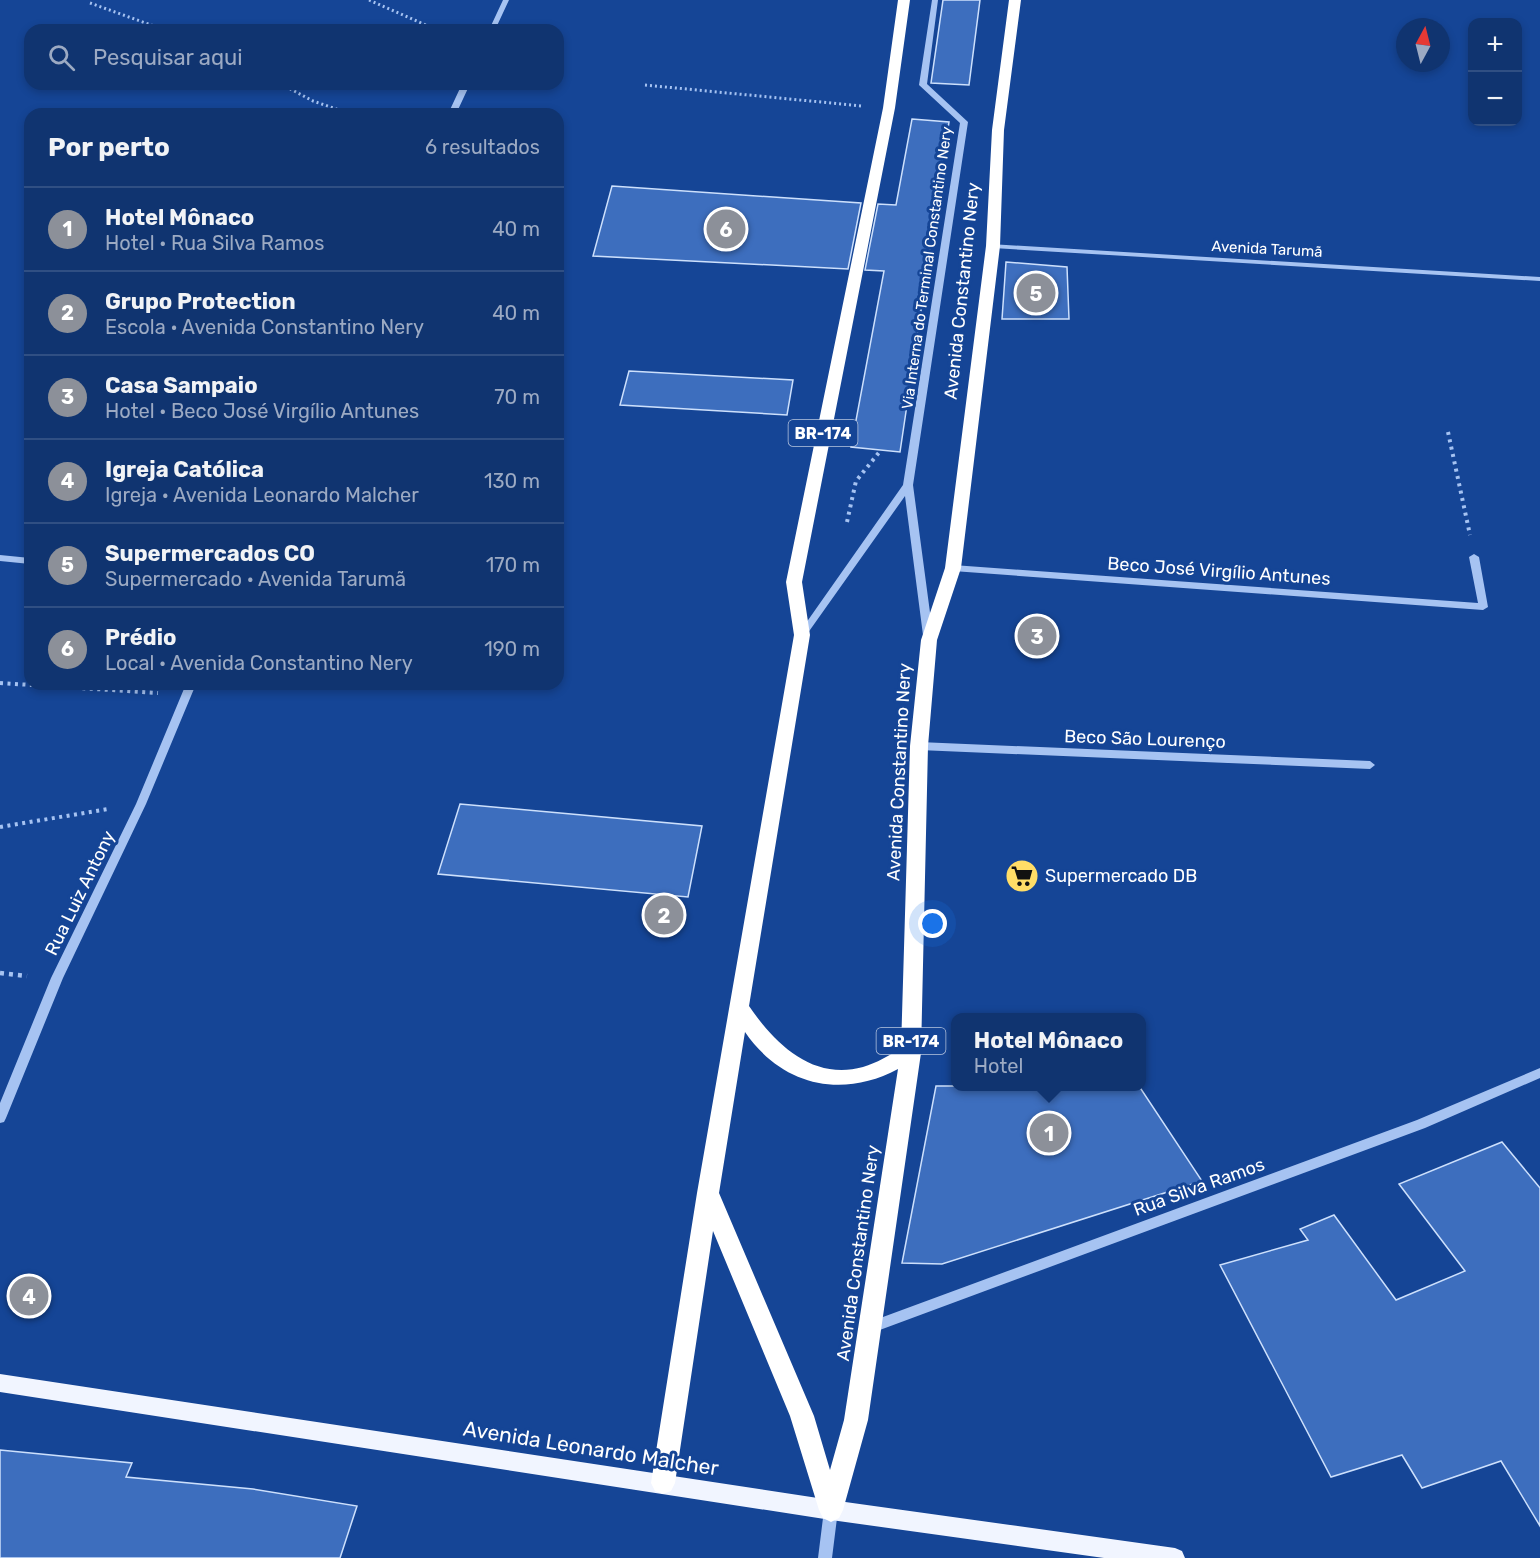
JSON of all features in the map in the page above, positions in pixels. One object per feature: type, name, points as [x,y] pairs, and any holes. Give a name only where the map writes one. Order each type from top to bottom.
[{"type":"highway","name":"BR-174","points":[[663,1483],[708,1193],[802,635],[794,582],[889,108],[904,0]]},
{"type":"highway","name":"Avenida Constantino Nery","points":[[831,1510],[856,1420],[910,1053],[919,746],[929,640],[953,568],[993,246],[998,130],[1015,0]]},
{"type":"highway","points":[[740,1008],[771,1049],[797,1068],[817,1075],[841,1077],[864,1075],[910,1053]]},
{"type":"highway","points":[[708,1193],[802,1416],[831,1510]]},
{"type":"main road","name":"Avenida Leonardo Malcher","points":[[0,1383],[831,1510],[1175,1558]]},
{"type":"street","points":[[495,24],[506,0]]},
{"type":"street","name":"Via Interna do Terminal Constantino Nery","points":[[908,484],[964,122],[923,85],[935,0]]},
{"type":"street","points":[[455,108],[463,90]]},
{"type":"street","name":"Avenida Tarumã","points":[[993,246],[1540,279]]},
{"type":"street","points":[[802,635],[908,484]]},
{"type":"street","points":[[908,484],[929,640]]},
{"type":"street","name":"Beco José Virgílio Antunes","points":[[953,568],[1483,607],[1474,556]]},
{"type":"street","points":[[0,558],[24,560]]},
{"type":"street","name":"Rua Luiz Antony","points":[[0,1118],[57,978],[141,804],[188,690]]},
{"type":"street","name":"Beco São Lourenço","points":[[919,746],[1370,765]]},
{"type":"street","name":"Rua Silva Ramos","points":[[868,1329],[1421,1124],[1540,1073]]},
{"type":"street","points":[[825,1558],[831,1510]]},
{"type":"path","points":[[369,0],[423,24]]},
{"type":"path","points":[[90,3],[148,24]]},
{"type":"path","points":[[645,85],[889,108]]},
{"type":"path","points":[[292,90],[312,101],[333,108]]},
{"type":"path","points":[[1448,432],[1474,556]]},
{"type":"path","points":[[855,559],[841,550],[856,481],[881,450]]},
{"type":"path","points":[[0,684],[24,685]]},
{"type":"path","points":[[0,826],[141,804]]},
{"type":"building","points":[[943,0],[980,0],[969,85],[931,83]]},
{"type":"building","points":[[912,119],[949,122],[900,452],[851,447],[884,271],[865,270],[878,204],[896,205]]},
{"type":"building","points":[[612,186],[861,203],[848,269],[593,256]]},
{"type":"building","points":[[1006,262],[1067,267],[1069,319],[1002,319]]},
{"type":"building","points":[[629,371],[793,380],[787,415],[620,405]]},
{"type":"building","points":[[460,804],[702,826],[688,897],[438,874]]},
{"type":"building","points":[[936,1086],[951,1086],[951,1091],[1142,1091],[1202,1181],[942,1264],[902,1263]]},
{"type":"building","points":[[1502,1142],[1540,1188],[1540,1526],[1501,1461],[1422,1488],[1402,1455],[1331,1477],[1220,1265],[1308,1240],[1300,1229],[1334,1215],[1396,1300],[1465,1271],[1399,1184]]},
{"type":"building","points":[[0,1450],[132,1463],[126,1477],[253,1489],[357,1506],[340,1558],[0,1558]]},
{"type":"place","name":"Prédio","points":[[726,229]]},
{"type":"place","name":"Supermercados CO","points":[[1036,293]]},
{"type":"place","name":"Casa Sampaio","points":[[1037,636]]},
{"type":"place","name":"Supermercado DB","points":[[1022,876]]},
{"type":"place","name":"Grupo Protection","points":[[664,915]]},
{"type":"place","name":"Hotel Mônaco","points":[[1049,1133]]},
{"type":"place","name":"Igreja Católica","points":[[29,1296]]}]
